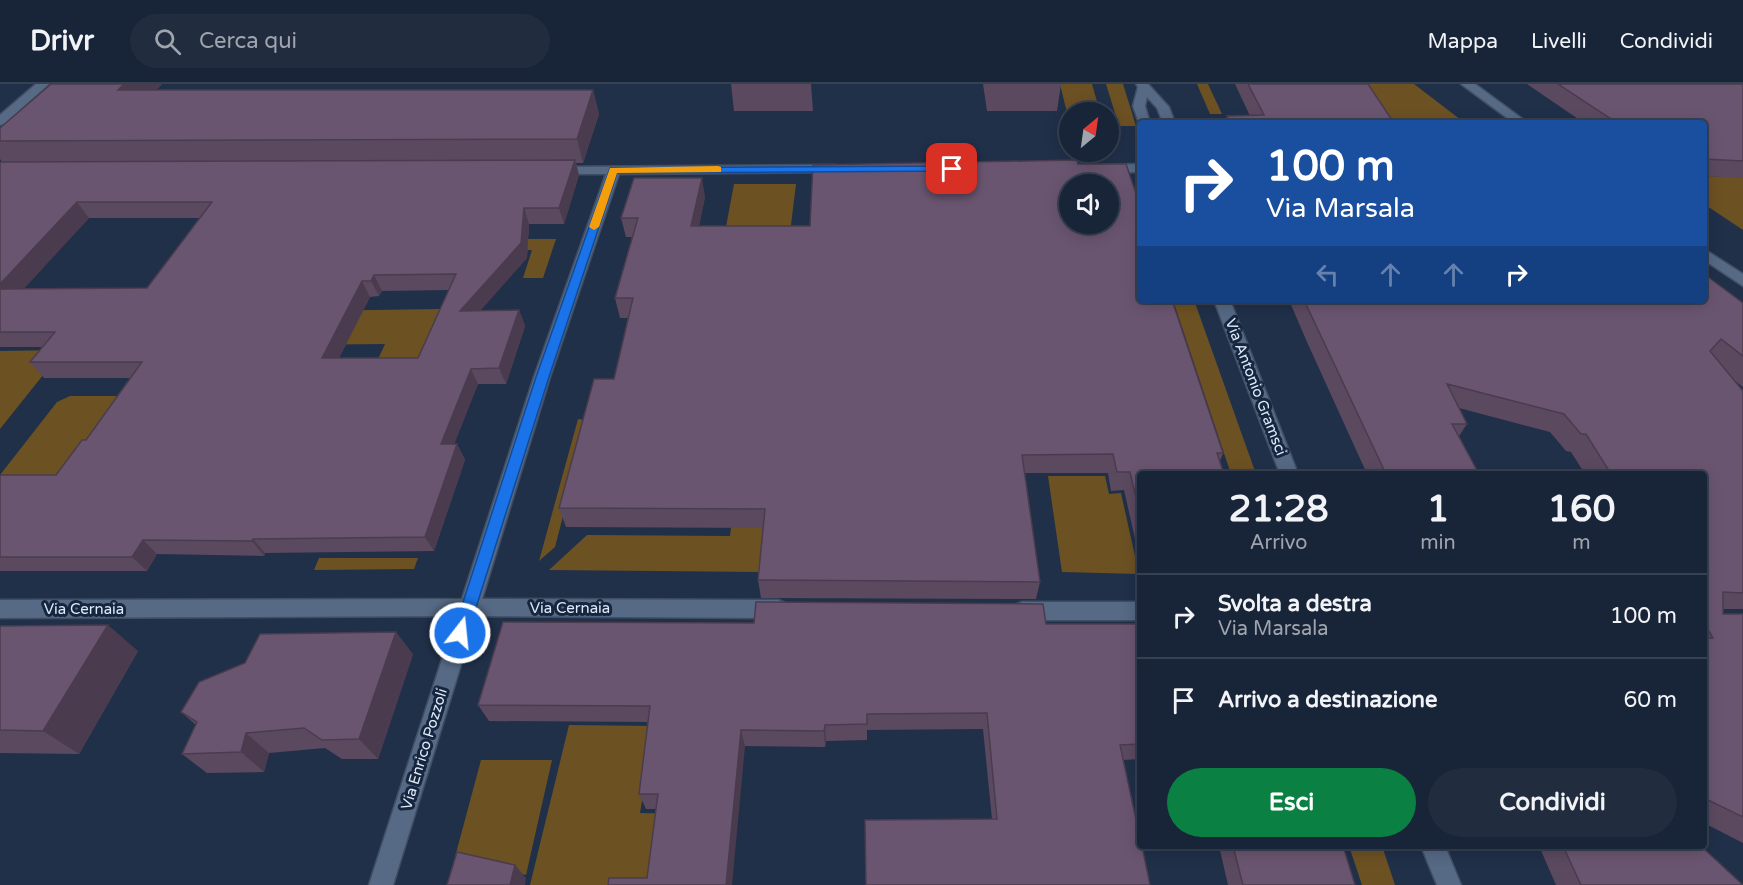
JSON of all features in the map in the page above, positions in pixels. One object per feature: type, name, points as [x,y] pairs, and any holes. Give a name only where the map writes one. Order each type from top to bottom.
[{"type":"street","points":[[0,121],[43,84]]},
{"type":"street","points":[[1467,84],[1518,120]]},
{"type":"street","points":[[1142,86],[1139,106],[1143,120]]},
{"type":"street","points":[[1142,86],[1163,107],[1167,120]]},
{"type":"street","points":[[1090,169],[1137,168]]},
{"type":"street","points":[[540,170],[851,169]]},
{"type":"street","name":"Via Enrico Pozzoli","points":[[381,885],[542,377],[614,170]]},
{"type":"street","points":[[1707,255],[1743,281]]},
{"type":"street","name":"Via Antonio Gramsci","points":[[1223,303],[1288,471]]},
{"type":"street","name":"Via Cernaia","points":[[0,609],[468,607],[799,609]]},
{"type":"street","points":[[1001,610],[1137,611]]},
{"type":"street","points":[[1434,849],[1449,885]]},
{"type":"shaded area","points":[[1060,84],[1092,84],[1097,102],[1064,102]]},
{"type":"shaded area","points":[[1106,84],[1123,84],[1136,126],[1119,126],[1119,102],[1112,102]]},
{"type":"shaded area","points":[[1197,84],[1208,84],[1222,114],[1210,114]]},
{"type":"shaded area","points":[[1352,84],[1414,84],[1461,120],[1298,120]]},
{"type":"shaded area","points":[[1707,176],[1743,177],[1743,230],[1707,206]]},
{"type":"shaded area","points":[[734,184],[796,184],[790,233],[725,232]]},
{"type":"shaded area","points":[[447,239],[556,239],[543,278],[523,278],[532,250],[487,250]]},
{"type":"shaded area","points":[[1174,303],[1195,303],[1255,471],[1230,471]]},
{"type":"shaded area","points":[[442,309],[414,370],[373,370],[385,344],[283,345],[304,311]]},
{"type":"shaded area","points":[[63,350],[0,429],[0,351]]},
{"type":"shaded area","points":[[70,396],[136,396],[57,509],[0,475],[57,402]]},
{"type":"shaded area","points":[[578,419],[588,420],[555,547],[539,561]]},
{"type":"shaded area","points":[[739,461],[771,462],[760,572],[549,570],[587,535],[730,536]]},
{"type":"shaded area","points":[[1463,469],[1615,471],[1464,471]]},
{"type":"shaded area","points":[[1048,476],[1105,476],[1109,494],[1121,493],[1137,574],[1062,572]]},
{"type":"shaded area","points":[[319,558],[418,558],[414,569],[314,570]]},
{"type":"shaded area","points":[[569,725],[654,726],[640,813],[683,814],[649,885],[530,885]]},
{"type":"shaded area","points":[[481,760],[552,760],[526,875],[455,857]]},
{"type":"shaded area","points":[[1350,849],[1383,849],[1395,885],[1362,885]]},
{"type":"building","points":[[51,84],[124,84],[118,90],[593,90],[577,139],[0,141],[0,128]]},
{"type":"building","points":[[1248,84],[1368,84],[1392,120],[1229,120],[1227,116],[1264,115]]},
{"type":"building","points":[[1558,84],[1743,84],[1743,161],[1707,159],[1707,120],[1612,120]]},
{"type":"building","points":[[575,160],[559,208],[524,208],[521,243],[460,311],[519,310],[499,368],[471,369],[441,444],[457,444],[425,537],[253,539],[252,541],[143,540],[132,557],[0,557],[0,475],[56,475],[82,440],[86,440],[142,362],[30,362],[55,332],[0,332],[0,289],[147,288],[212,202],[77,202],[0,284],[0,162]],"holes":[[[456,274],[418,358],[322,358],[362,281],[371,281],[374,275]]]},
{"type":"building","points":[[1059,160],[1078,162],[1078,164],[1126,164],[1137,196],[1137,303],[1173,303],[1223,453],[1217,453],[1223,471],[1137,471],[1137,502],[1130,472],[1117,472],[1113,454],[1022,455],[1040,582],[758,580],[765,509],[559,508],[594,379],[614,379],[633,298],[615,298],[638,218],[621,218],[634,178],[702,178],[691,226],[810,226],[813,165]]},
{"type":"building","points":[[1707,276],[1743,303],[1743,356],[1721,339],[1710,351],[1743,391],[1743,593],[1723,592],[1723,614],[1743,614],[1743,817],[1707,799],[1707,638],[1713,638],[1707,628],[1707,471],[1609,471],[1586,434],[1581,434],[1564,414],[1447,384],[1467,424],[1452,424],[1477,471],[1385,471],[1305,303],[1707,303]]},
{"type":"building","points":[[756,602],[1043,604],[1046,624],[1137,624],[1137,744],[1120,745],[1137,824],[1137,849],[1143,849],[1150,885],[866,885],[865,820],[997,819],[987,713],[867,714],[867,724],[825,725],[824,731],[741,730],[726,885],[608,885],[609,878],[647,878],[658,794],[639,794],[650,706],[478,705],[503,622],[754,623]]},
{"type":"building","points":[[108,625],[43,731],[0,730],[0,626]]},
{"type":"building","points":[[396,632],[359,739],[322,740],[304,728],[246,733],[241,752],[182,754],[197,722],[181,712],[199,682],[245,663],[260,634]]},
{"type":"building","points":[[1234,849],[1344,849],[1355,885],[1243,885]]},
{"type":"building","points":[[1564,849],[1704,849],[1743,885],[1581,885]]},
{"type":"building","points":[[457,852],[515,865],[510,885],[447,885]]},
{"type":"slow traffic","points":[[594,227],[614,170],[718,169]]},
{"type":"route","points":[[460,633],[542,377],[614,170],[952,169]]}]
